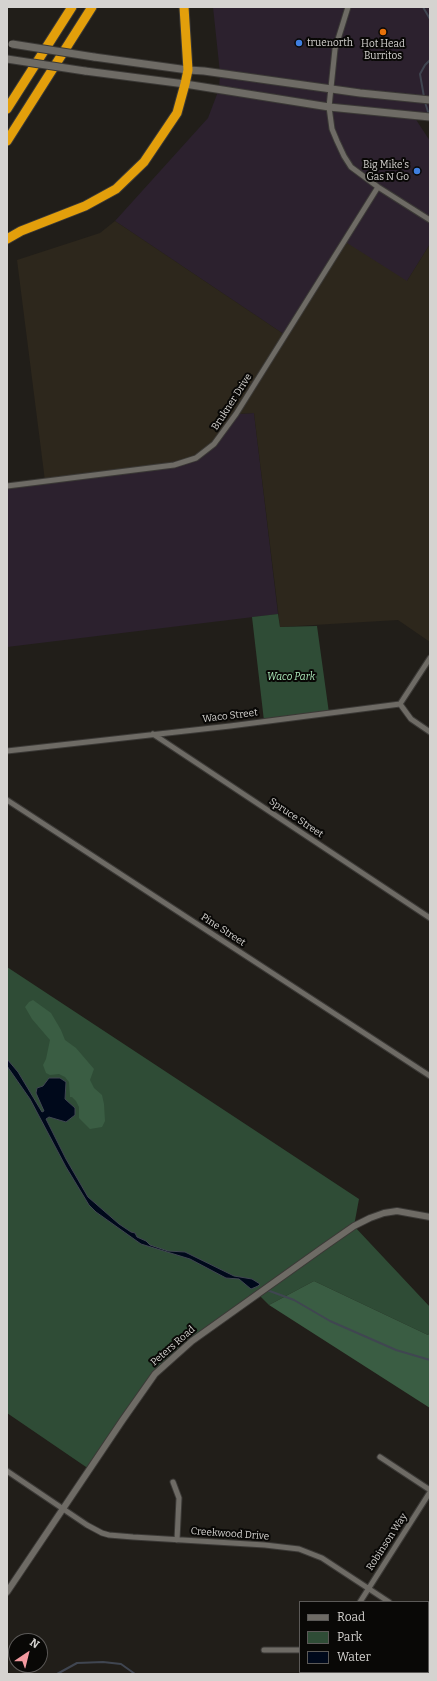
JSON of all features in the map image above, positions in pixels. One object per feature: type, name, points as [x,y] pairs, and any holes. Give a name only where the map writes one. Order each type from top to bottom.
[{"type":"highway","points":[[7,109],[72,7]]},
{"type":"highway","points":[[7,141],[92,7]]},
{"type":"highway","points":[[7,239],[21,231],[85,206],[116,189],[144,162],[177,112],[185,84],[188,70],[184,7]]},
{"type":"main road","points":[[9,44],[188,70],[204,70],[360,94],[430,100]]},
{"type":"main road","points":[[7,59],[185,84],[329,107],[430,117]]},
{"type":"street","points":[[348,7],[335,49],[329,107],[332,130],[344,156],[351,167],[378,187],[430,220]]},
{"type":"street","name":"Brukner Drive","points":[[7,486],[174,465],[196,458],[214,444],[236,414],[378,187]]},
{"type":"street","points":[[430,658],[400,704],[411,719],[430,732]]},
{"type":"street","name":"Waco Street","points":[[7,751],[230,726],[400,704]]},
{"type":"street","name":"Spruce Street","points":[[153,734],[430,918]]},
{"type":"street","name":"Pine Street","points":[[7,800],[430,1076]]},
{"type":"street","name":"Peters Road","points":[[7,1592],[155,1374],[192,1341],[354,1226],[384,1213],[397,1211],[430,1217]]},
{"type":"street","points":[[380,1457],[430,1491]]},
{"type":"street","name":"Creekwood Drive","points":[[7,1471],[87,1525],[109,1535],[299,1549],[322,1558],[387,1601]]},
{"type":"street","points":[[173,1482],[179,1498],[177,1540]]},
{"type":"street","name":"Robinson Way","points":[[361,1601],[430,1491]]},
{"type":"street","points":[[264,1650],[299,1650]]},
{"type":"shaded area","points":[[213,7],[430,7],[430,117],[413,115],[430,141],[430,244],[407,281],[285,335],[115,221],[208,118],[219,89],[220,73]]},
{"type":"shaded area","points":[[115,221],[285,335],[344,241],[407,281],[430,244],[430,642],[398,620],[280,627],[254,413],[236,414],[225,431],[196,458],[174,465],[45,481],[17,260],[100,233]]},
{"type":"shaded area","points":[[254,413],[278,614],[7,647],[7,486],[125,471],[236,414]]},
{"type":"green space","name":"Waco Park","points":[[278,614],[280,627],[317,626],[329,713],[264,721],[252,617]]},
{"type":"green space","points":[[7,967],[359,1199],[354,1226],[430,1307],[430,1332],[428,1335],[314,1281],[269,1305],[258,1294],[192,1341],[155,1374],[89,1469],[7,1413]]},
{"type":"green space","points":[[33,1000],[51,1013],[65,1040],[76,1048],[94,1069],[90,1080],[94,1088],[102,1095],[105,1121],[102,1127],[90,1129],[79,1118],[79,1107],[76,1101],[70,1097],[69,1082],[65,1077],[59,1074],[50,1075],[46,1073],[43,1065],[46,1059],[50,1040],[32,1019],[25,1007]]},
{"type":"green space","points":[[314,1281],[428,1335],[430,1332],[430,1408],[269,1305]]},
{"type":"water","points":[[7,1059],[18,1072],[42,1112],[44,1111],[36,1093],[37,1088],[43,1086],[49,1078],[60,1078],[66,1082],[65,1099],[75,1108],[75,1115],[66,1122],[49,1117],[46,1119],[66,1159],[88,1197],[119,1224],[135,1233],[137,1237],[146,1241],[150,1245],[168,1251],[185,1252],[234,1276],[252,1279],[260,1284],[251,1289],[239,1279],[226,1278],[190,1259],[141,1244],[96,1212],[89,1205],[66,1167],[30,1099],[7,1066]]},
{"type":"waterway","points":[[423,7],[430,19]]},
{"type":"waterway","points":[[424,97],[420,74],[430,60]]},
{"type":"waterway","points":[[425,102],[429,115]]},
{"type":"waterway","points":[[267,1290],[294,1300],[330,1321],[396,1350],[430,1360]]},
{"type":"waterway","points":[[57,1674],[77,1663],[103,1662],[121,1664],[135,1674]]},
{"type":"place","name":"Hot Head Burritos","points":[[383,32]]},
{"type":"place","name":"truenorth","points":[[299,43]]},
{"type":"place","name":"Big Mike's Gas N Go","points":[[417,171]]}]
